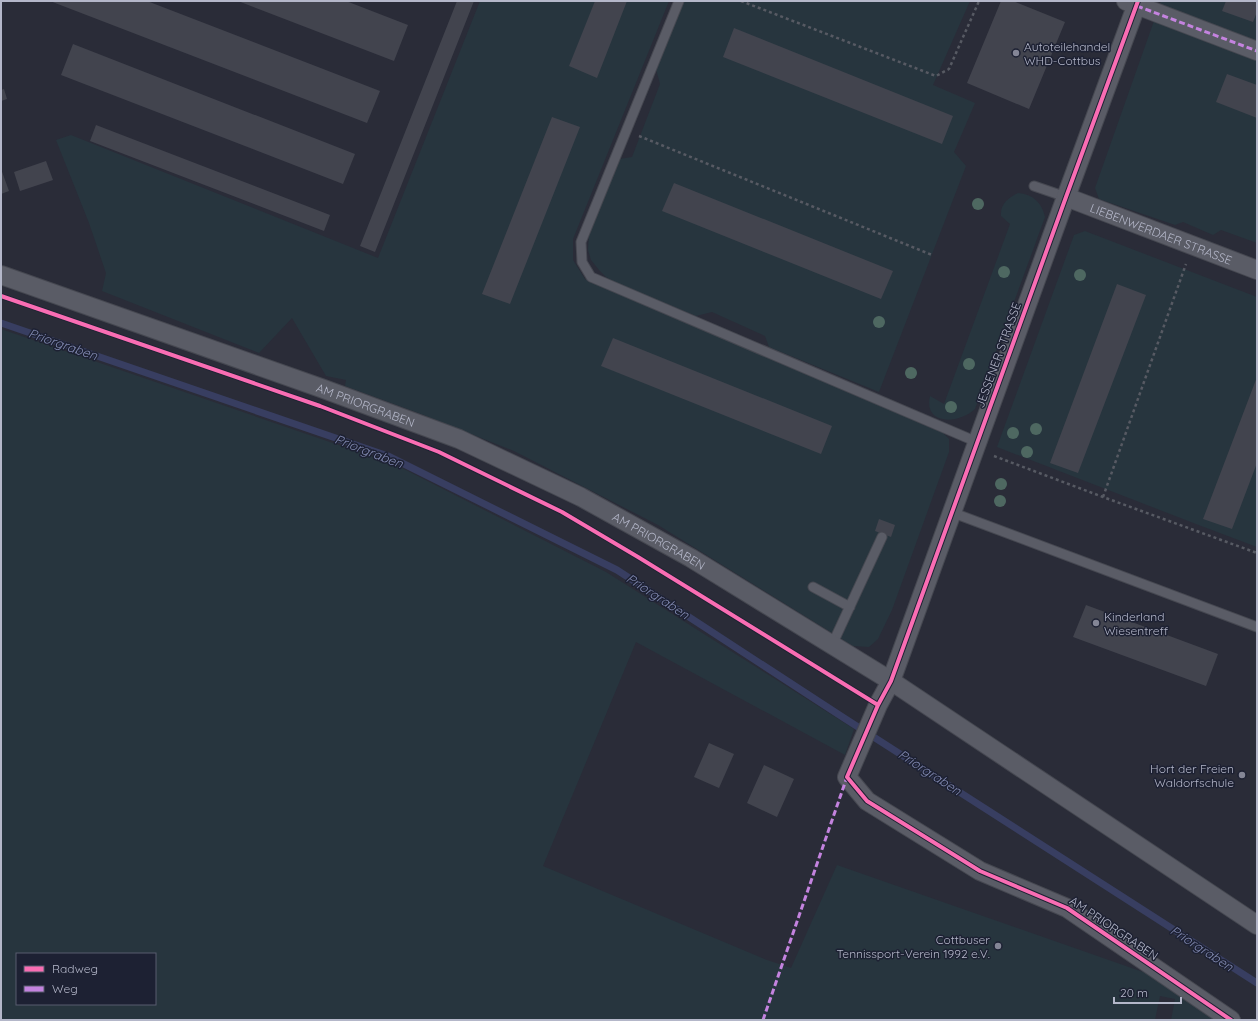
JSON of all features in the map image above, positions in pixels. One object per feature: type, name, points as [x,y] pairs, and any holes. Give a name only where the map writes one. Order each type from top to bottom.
[{"type":"street","name":"JESSENER STRASSE","points":[[859,748],[878,705],[891,681],[1066,197],[1133,3],[1257,51]]},
{"type":"street","name":"LIEBENWERDAER STRASSE","points":[[1066,197],[1257,270]]},
{"type":"street","name":"AM PRIORGRABEN","points":[[1,275],[321,388],[459,439],[582,497],[691,558],[891,681],[1257,925]]},
{"type":"street","name":"AM PRIORGRABEN","points":[[859,748],[847,777],[867,801],[980,871],[1067,908],[1231,1020]]},
{"type":"lane","points":[[678,1],[581,242],[582,262],[591,277],[917,413],[976,445]]},
{"type":"lane","points":[[1034,186],[1066,197]]},
{"type":"lane","points":[[951,512],[1257,627]]},
{"type":"lane","points":[[832,645],[882,537]]},
{"type":"lane","points":[[813,587],[850,607]]},
{"type":"path","points":[[741,1],[936,76],[949,69],[979,1]]},
{"type":"path","points":[[626,131],[932,255]]},
{"type":"path","points":[[1103,497],[1193,246]]},
{"type":"path","points":[[976,445],[1103,497],[1257,553]]},
{"type":"shaded area","points":[[480,1],[669,1],[573,239],[573,260],[585,279],[909,418],[943,433],[949,439],[949,452],[892,610],[878,639],[869,647],[853,646],[658,525],[514,451],[345,386],[346,380],[326,376],[292,318],[259,353],[102,291],[106,273],[89,223],[56,140],[71,135],[378,258]]},
{"type":"shaded area","points":[[682,1],[970,1],[933,85],[975,103],[954,152],[966,166],[879,392],[769,347],[765,336],[712,312],[696,316],[618,284],[606,277],[591,260],[588,250],[589,235],[619,159],[632,157],[660,84],[656,69]]},
{"type":"shaded area","points":[[1161,1],[1257,1],[1257,243],[1221,230],[1213,235],[1183,222],[1175,225],[1099,199],[1095,188]]},
{"type":"shaded area","points":[[1018,193],[1028,195],[1036,200],[1042,207],[1045,217],[975,409],[960,418],[944,419],[937,417],[932,413],[929,406],[930,396],[944,404],[1010,224],[1001,216],[1003,205],[1008,199]]},
{"type":"shaded area","points":[[1085,231],[1257,297],[1257,547],[997,447],[1074,235]]},
{"type":"shaded area","points":[[1,329],[394,464],[606,572],[854,729],[845,755],[636,642],[543,866],[767,960],[791,968],[837,865],[1163,979],[1214,1020],[1171,1020],[1175,999],[1160,996],[1155,1020],[1,1020]]},
{"type":"building","points":[[50,1],[147,1],[380,91],[367,123]]},
{"type":"building","points":[[238,1],[346,1],[408,25],[394,61]]},
{"type":"building","points":[[457,1],[474,1],[375,252],[360,246]]},
{"type":"building","points":[[595,1],[627,1],[597,78],[569,66]]},
{"type":"building","name":"Autoteilehandel WHD-Cottbus","points":[[1001,1],[1013,1],[1065,22],[1029,109],[967,83]]},
{"type":"building","points":[[1226,1],[1257,1],[1257,12],[1253,22],[1222,11]]},
{"type":"building","points":[[734,28],[953,116],[942,144],[723,57]]},
{"type":"building","points":[[73,44],[355,154],[343,184],[61,75]]},
{"type":"building","points":[[1227,74],[1257,85],[1257,118],[1216,102]]},
{"type":"building","points":[[4,89],[7,99],[1,101],[1,90]]},
{"type":"building","points":[[552,117],[580,127],[510,304],[482,294]]},
{"type":"building","points":[[96,125],[330,215],[324,231],[90,141]]},
{"type":"building","points":[[46,161],[53,180],[20,191],[14,172]]},
{"type":"building","points":[[1,169],[9,191],[1,194]]},
{"type":"building","points":[[674,183],[893,271],[881,299],[662,211]]},
{"type":"building","points":[[1117,284],[1146,295],[1078,473],[1050,463]]},
{"type":"building","points":[[613,338],[832,426],[821,454],[601,366]]},
{"type":"building","points":[[1257,377],[1257,463],[1232,529],[1203,519]]},
{"type":"building","points":[[879,519],[895,525],[891,537],[875,531]]},
{"type":"building","name":"Kinderland Wiesentreff","points":[[1086,605],[1218,654],[1206,686],[1073,637]]},
{"type":"building","points":[[709,743],[734,754],[719,788],[694,777]]},
{"type":"building","points":[[764,765],[794,779],[777,817],[747,803]]},
{"type":"waterway","name":"Priorgraben","points":[[1,323],[388,456],[617,570],[844,718],[1257,983]]},
{"type":"marked path","points":[[1137,6],[1257,51]]},
{"type":"marked path","points":[[763,1020],[847,777]]},
{"type":"cycle path","points":[[1138,1],[891,681],[878,705],[847,777],[867,801],[980,871],[1067,908],[1231,1020]]},
{"type":"cycle path","points":[[1,296],[320,406],[439,452],[562,512],[638,557],[878,705]]},
{"type":"place","name":"Autoteilehandel WHD-Cottbus","points":[[1016,53]]},
{"type":"place","name":"Kinderland Wiesentreff","points":[[1096,623]]},
{"type":"place","name":"Hort der Freien Waldorfschule","points":[[1242,775]]},
{"type":"place","name":"Cottbuser Tennissport-Verein 1992 e.V.","points":[[998,946]]}]
